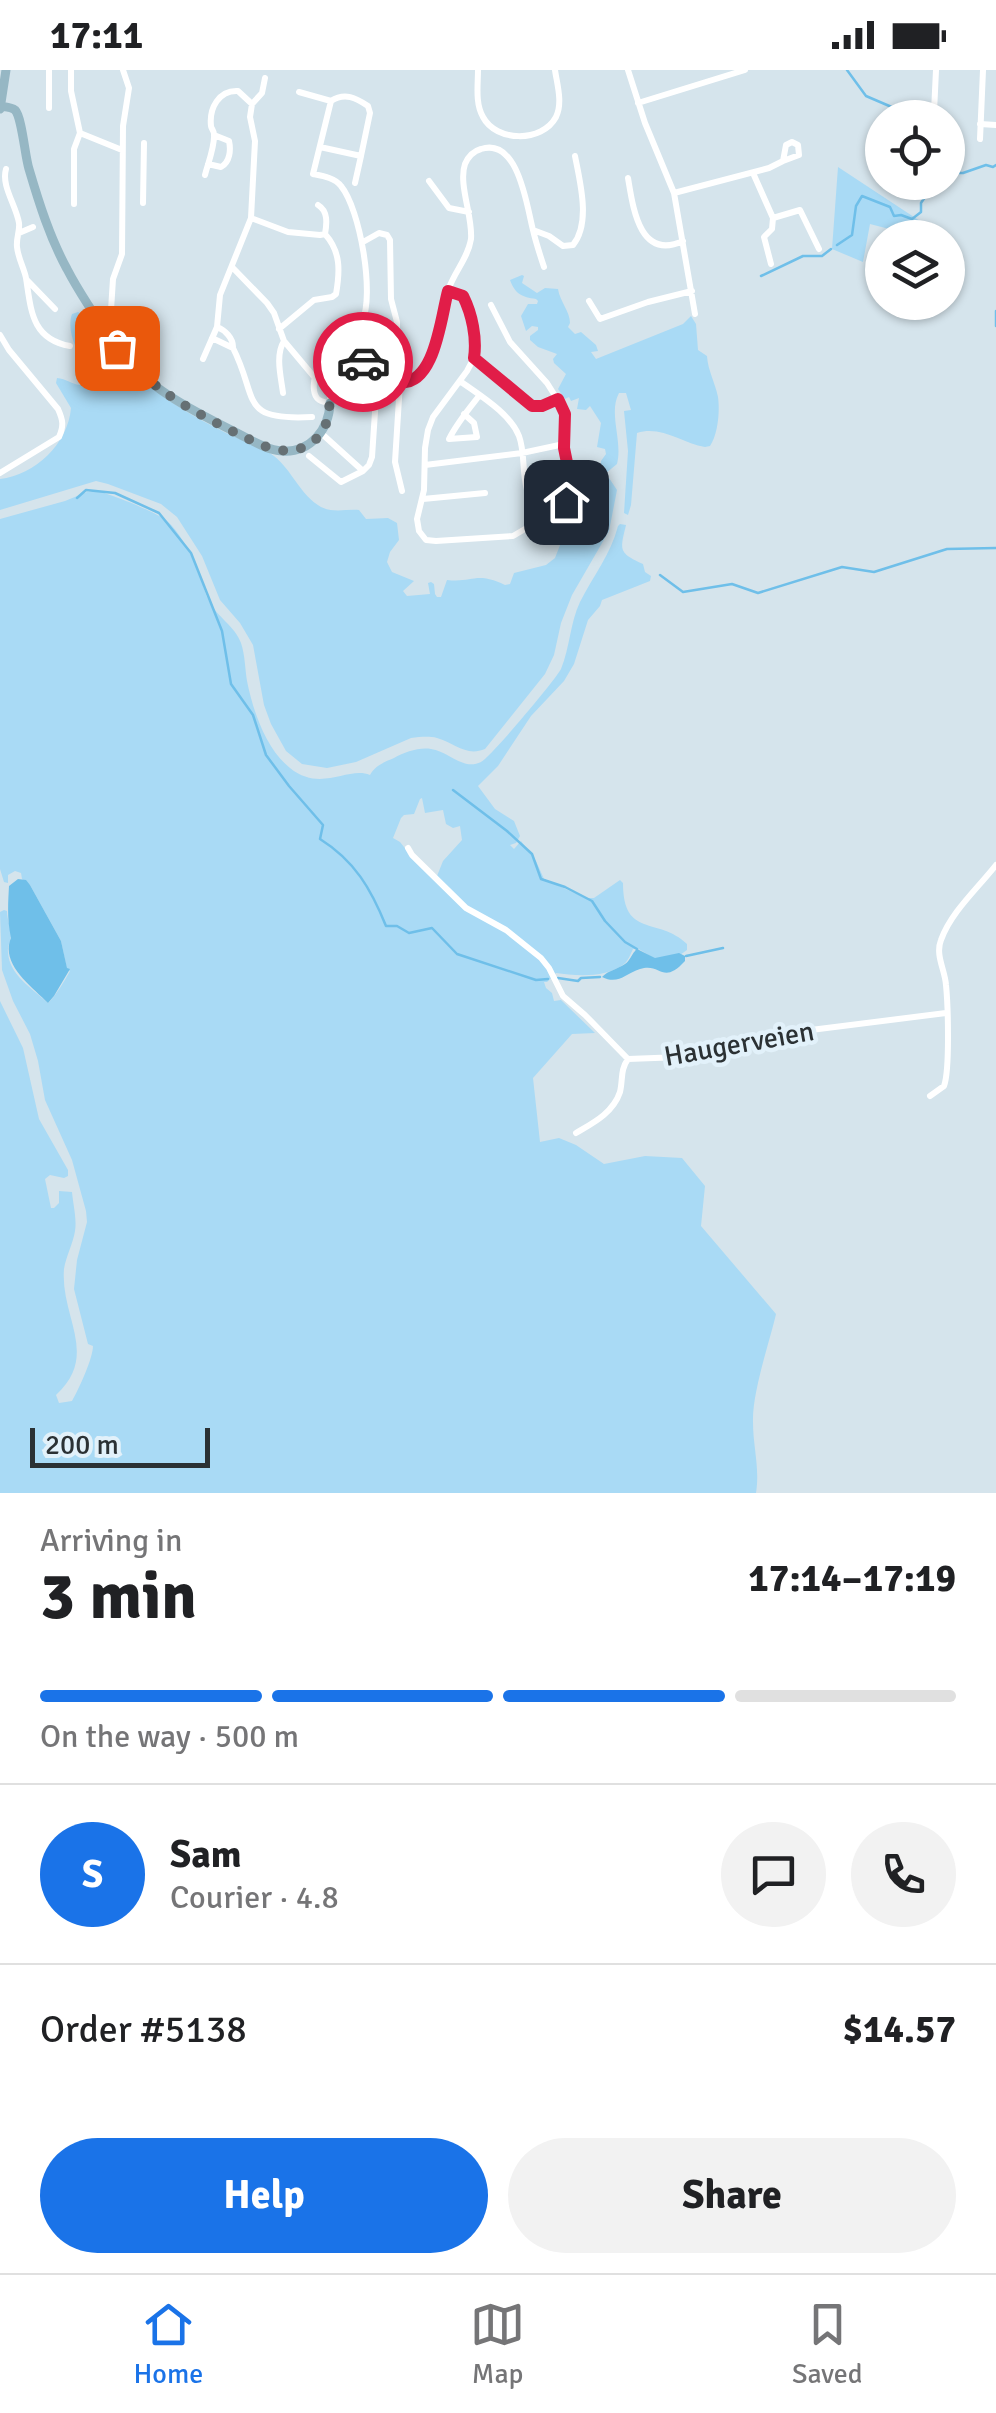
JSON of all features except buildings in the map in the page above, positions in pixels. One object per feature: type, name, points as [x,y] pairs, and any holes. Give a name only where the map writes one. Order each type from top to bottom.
[{"type":"street","points":[[6,70],[0,107],[12,108],[18,114],[23,148],[40,205],[66,268],[117,348],[138,372],[168,394],[263,446],[282,451],[305,447],[321,433],[328,419],[334,375],[350,362],[368,364],[389,380],[400,383],[416,379],[424,370],[439,333],[448,291],[469,247],[465,164],[480,149],[495,148],[520,177],[544,267]]},
{"type":"street","points":[[49,70],[49,108]]},
{"type":"street","points":[[71,70],[80,133],[74,148],[74,204]]},
{"type":"street","points":[[99,320],[111,310],[113,279],[121,258],[123,126],[129,88],[124,70]]},
{"type":"street","points":[[478,70],[478,98],[484,120],[494,130],[516,136],[540,131],[555,118],[559,102],[555,70]]},
{"type":"street","points":[[628,70],[674,193],[695,314]]},
{"type":"street","points":[[638,103],[745,70]]},
{"type":"street","points":[[935,100],[936,70]]},
{"type":"street","points":[[980,139],[984,70]]},
{"type":"street","points":[[202,358],[217,327],[218,301],[250,218],[255,142],[250,118],[252,104],[262,93],[265,78]]},
{"type":"street","points":[[205,175],[216,102],[224,92],[238,91],[252,104]]},
{"type":"street","points":[[299,92],[332,101]]},
{"type":"street","points":[[330,403],[316,398],[315,378],[323,363],[364,319],[366,260],[344,189],[334,180],[314,174],[332,101],[351,96],[368,106],[370,113],[355,182]]},
{"type":"street","points":[[980,124],[996,125]]},
{"type":"street","points":[[80,133],[122,150]]},
{"type":"street","points":[[208,164],[221,167],[228,160],[229,140],[214,135]]},
{"type":"street","points":[[143,202],[144,143]]},
{"type":"street","points":[[320,148],[360,156]]},
{"type":"street","points":[[533,230],[563,246],[574,245],[578,238],[582,202],[575,156]]},
{"type":"street","points":[[674,193],[784,161]]},
{"type":"street","points":[[6,169],[4,179],[20,226],[18,250],[29,307],[52,340],[70,346]]},
{"type":"street","points":[[753,173],[774,218],[772,229],[764,237],[771,264]]},
{"type":"street","points":[[628,178],[640,228],[662,245],[684,241]]},
{"type":"street","points":[[429,181],[449,208],[470,212]]},
{"type":"street","points":[[280,329],[311,302],[336,294],[338,254],[325,234],[325,212],[318,205]]},
{"type":"street","points":[[774,218],[798,209],[819,249]]},
{"type":"street","points":[[250,218],[296,234],[325,234]]},
{"type":"street","points":[[19,233],[32,228]]},
{"type":"street","points":[[363,242],[379,233],[390,240],[391,299],[397,343]]},
{"type":"street","points":[[232,267],[274,313],[284,341],[315,378]]},
{"type":"street","points":[[26,279],[55,309]]},
{"type":"street","points":[[448,291],[461,294],[466,300],[474,334],[474,358],[430,424],[423,499],[417,518],[418,531],[426,540],[513,536],[530,526],[542,510],[566,502],[573,495],[564,444],[565,414],[558,399],[510,342],[491,304]]},
{"type":"street","points":[[588,302],[600,319],[692,291]]},
{"type":"street","points":[[217,327],[231,338],[256,408],[274,416],[312,418]]},
{"type":"street","points":[[0,335],[63,420],[59,437],[2,472]]},
{"type":"street","points":[[212,338],[232,348]]},
{"type":"street","points":[[283,393],[280,346],[284,341]]},
{"type":"street","points":[[474,358],[532,406],[558,399]]},
{"type":"street","points":[[460,381],[512,425],[519,436],[528,492],[532,503],[542,510]]},
{"type":"street","points":[[400,383],[396,462],[402,491]]},
{"type":"street","points":[[464,414],[474,423],[477,437],[449,439],[454,428],[464,414],[479,396]]},
{"type":"street","points":[[309,456],[342,482],[363,471],[372,457],[376,397]]},
{"type":"street","points":[[321,433],[363,471]]},
{"type":"street","points":[[425,465],[522,454],[564,444]]},
{"type":"street","points":[[423,499],[485,493]]},
{"type":"street","points":[[408,848],[466,908],[506,930],[541,958],[563,996],[628,1060]]},
{"type":"street","points":[[930,1096],[944,1086],[947,1078],[946,984],[938,952],[940,943],[953,918],[996,865]]},
{"type":"street","name":"Haugerveien","points":[[576,1134],[612,1106],[619,1094],[622,1068],[628,1060],[681,1058],[787,1033],[946,1014]]},
{"type":"shaded area","points":[[838,167],[865,185],[865,200],[888,200],[918,220],[865,220],[863,262],[832,249]]},
{"type":"shaded area","points":[[522,275],[522,283],[537,293],[545,288],[558,289],[570,319],[568,327],[596,345],[598,351],[591,352],[596,359],[683,324],[691,316],[696,324],[698,350],[707,356],[718,397],[715,435],[710,446],[705,447],[655,431],[637,433],[628,515],[624,513],[628,451],[624,411],[631,410],[626,393],[619,393],[616,401],[617,464],[600,473],[606,454],[605,449],[597,447],[601,423],[590,406],[577,409],[579,398],[565,399],[558,389],[566,374],[554,363],[557,354],[530,340],[538,327],[526,331],[521,316],[528,304],[538,301],[514,289],[510,280]]},
{"type":"shaded area","points":[[78,312],[95,324],[145,383],[190,414],[274,456],[321,507],[359,510],[366,519],[388,518],[397,523],[399,540],[387,562],[392,572],[414,581],[403,591],[407,596],[430,594],[431,582],[437,597],[441,597],[447,580],[481,578],[510,584],[514,573],[546,565],[555,558],[562,540],[571,534],[576,523],[597,508],[600,487],[609,478],[617,490],[609,531],[572,595],[554,655],[545,674],[485,749],[466,750],[437,738],[418,737],[356,762],[327,768],[302,764],[286,751],[271,724],[253,645],[220,600],[202,556],[177,517],[161,504],[96,481],[0,510],[0,479],[37,464],[64,434],[71,408],[56,383],[57,378],[82,385],[87,377],[88,367],[70,327],[72,314]]},
{"type":"shaded area","points":[[97,491],[133,504],[161,517],[176,530],[196,565],[209,601],[241,643],[250,693],[267,740],[290,768],[301,775],[323,779],[370,775],[383,763],[422,749],[468,764],[481,762],[561,669],[580,602],[618,526],[626,525],[623,550],[643,564],[650,581],[602,600],[588,620],[574,664],[564,681],[531,716],[498,766],[478,786],[495,809],[514,821],[520,836],[510,845],[514,849],[521,841],[544,879],[585,898],[594,898],[620,880],[629,912],[636,920],[687,944],[687,950],[677,957],[657,960],[637,948],[624,964],[609,972],[556,973],[544,982],[554,1001],[561,1000],[595,1033],[572,1034],[533,1078],[540,1142],[559,1138],[604,1164],[645,1156],[682,1158],[705,1186],[701,1226],[776,1314],[753,1410],[756,1493],[0,1493],[0,1001],[23,1048],[39,1119],[68,1170],[64,1178],[50,1175],[45,1179],[51,1208],[59,1203],[59,1191],[72,1192],[75,1226],[64,1269],[64,1287],[77,1350],[69,1380],[56,1395],[59,1403],[72,1401],[93,1346],[88,1344],[74,1289],[86,1211],[72,1160],[45,1100],[30,1034],[2,970],[0,912],[4,910],[11,933],[9,960],[29,986],[48,1003],[70,971],[61,941],[30,885],[15,871],[8,875],[8,883],[4,882],[0,869],[0,519]],"holes":[[[422,798],[425,813],[443,810],[446,824],[460,826],[462,840],[443,861],[437,876],[393,838],[401,818],[414,814]]]},
{"type":"shaded area","points":[[18,879],[30,885],[61,941],[70,969],[48,1003],[19,974],[10,957],[9,886]]},
{"type":"shaded area","points":[[637,949],[655,958],[679,953],[685,961],[666,973],[647,968],[617,979],[602,977],[627,963]]},
{"type":"waterway","points":[[847,70],[866,96],[875,100]]},
{"type":"waterway","points":[[965,172],[996,165]]},
{"type":"waterway","points":[[837,245],[852,235],[856,206],[865,197]]},
{"type":"waterway","points":[[872,200],[890,207],[894,216],[912,219],[921,212],[923,200]]},
{"type":"waterway","points":[[761,276],[803,256],[822,256],[831,249]]},
{"type":"waterway","points":[[996,311],[996,326]]},
{"type":"waterway","points":[[77,498],[86,490],[115,493],[159,513],[191,553],[222,631],[231,684],[253,715],[266,755],[323,825],[320,839],[361,877],[386,926],[397,926],[409,933],[432,928],[457,954],[536,980],[548,979]]},
{"type":"waterway","points":[[660,575],[683,592],[732,584],[758,593],[842,567],[874,572],[947,549],[996,548]]},
{"type":"waterway","points":[[453,790],[532,854],[541,879],[592,901],[605,921],[637,952]]},
{"type":"waterway","points":[[686,956],[723,948]]},
{"type":"waterway","points":[[558,978],[578,981],[600,977]]},
{"type":"way so far","points":[[117,348],[145,378],[187,406],[282,451],[305,447],[318,437],[328,419],[334,375],[347,363],[363,362]]},
{"type":"route","points":[[363,362],[392,381],[416,379],[432,353],[448,291],[463,296],[472,322],[474,358],[532,406],[558,399],[564,410],[564,448],[573,492],[566,502]]}]
